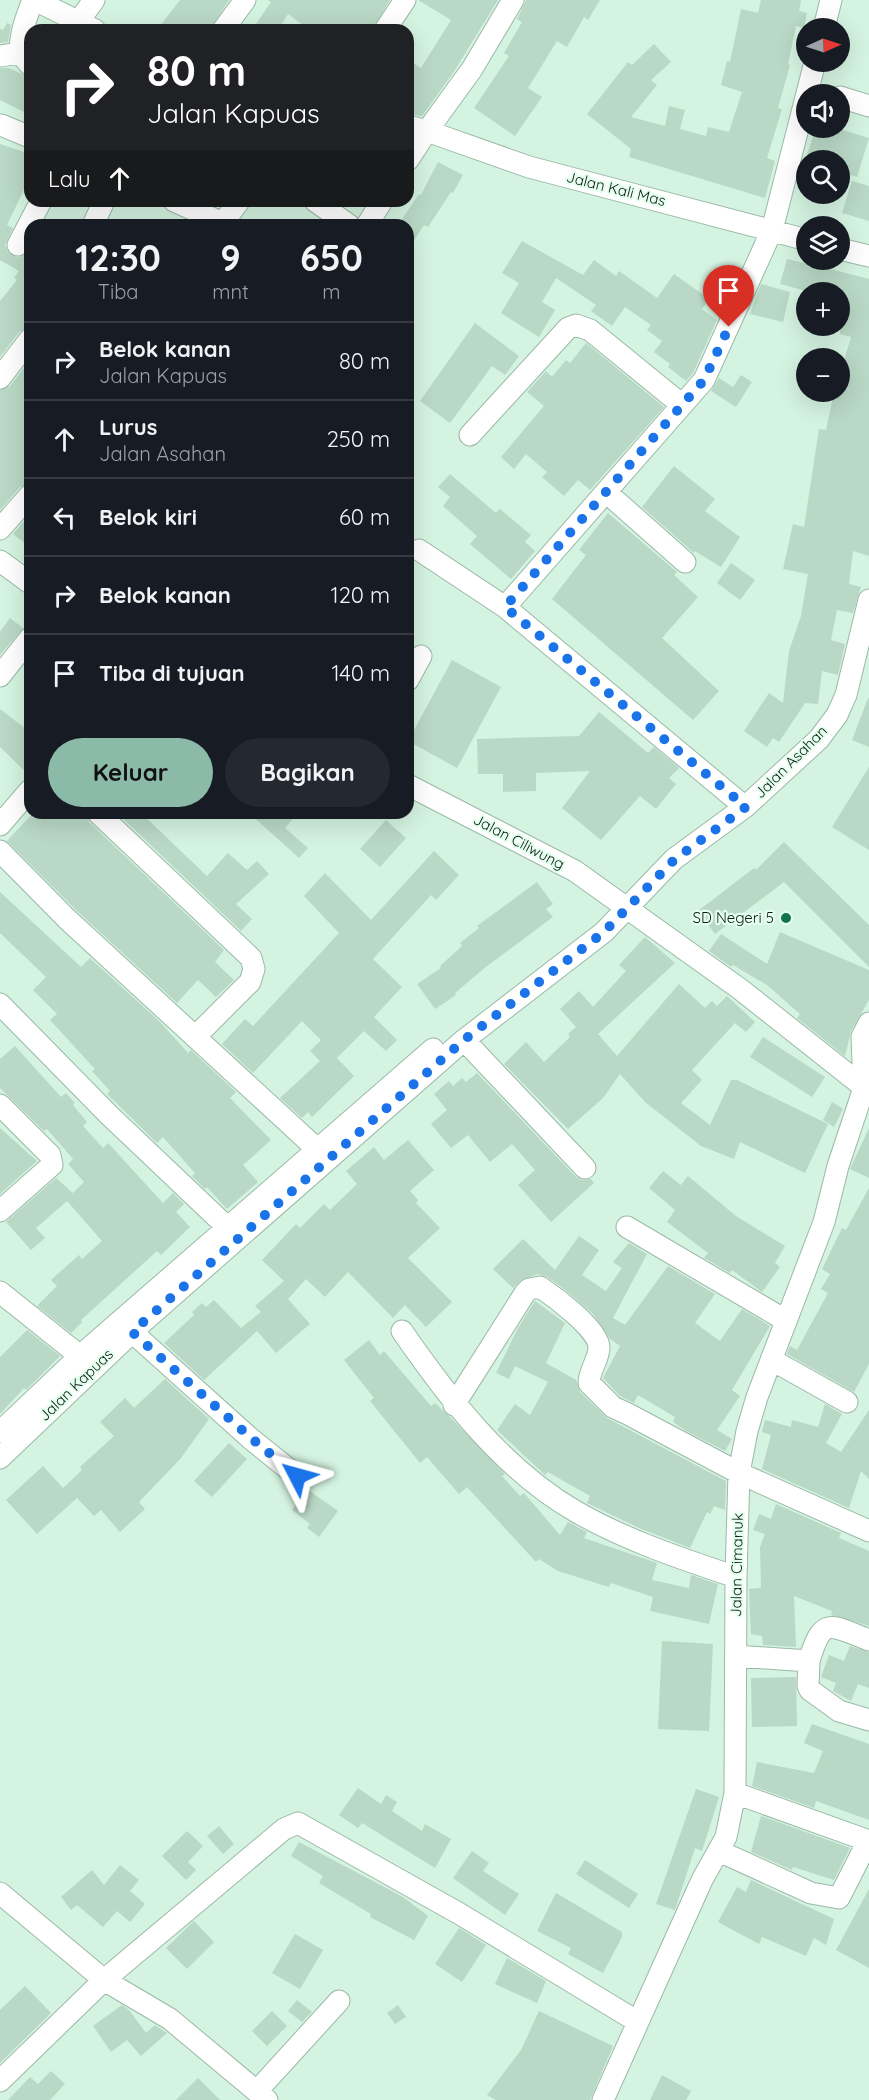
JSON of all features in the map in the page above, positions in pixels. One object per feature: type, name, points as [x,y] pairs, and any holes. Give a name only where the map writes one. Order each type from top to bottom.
[{"type":"street","points":[[16,58],[22,26],[34,0],[82,24]]},
{"type":"street","points":[[87,24],[94,0]]},
{"type":"street","points":[[228,24],[245,0]]},
{"type":"street","points":[[389,24],[405,0]]},
{"type":"street","points":[[417,128],[472,69],[513,0]]},
{"type":"street","points":[[826,18],[831,0]]},
{"type":"street","points":[[850,100],[869,106]]},
{"type":"street","points":[[1,126],[24,135]]},
{"type":"street","name":"Jalan Kali Mas","points":[[417,128],[529,167],[796,237]]},
{"type":"street","points":[[505,607],[704,380],[772,230],[796,134]]},
{"type":"street","points":[[187,207],[214,219]]},
{"type":"street","points":[[324,207],[340,219]]},
{"type":"street","points":[[18,245],[24,234]]},
{"type":"street","points":[[850,251],[869,256]]},
{"type":"street","points":[[470,435],[568,328],[576,325],[590,330],[682,405]]},
{"type":"street","points":[[0,378],[24,347]]},
{"type":"street","points":[[606,492],[685,562]]},
{"type":"street","points":[[0,529],[24,502]]},
{"type":"street","points":[[419,550],[505,607],[746,807]]},
{"type":"street","points":[[0,561],[24,579]]},
{"type":"street","name":"Jalan Asahan","points":[[625,908],[674,860],[746,807],[819,739],[837,715],[855,662],[869,600]]},
{"type":"street","points":[[0,676],[24,646]]},
{"type":"street","points":[[414,669],[421,656]]},
{"type":"street","name":"Jalan Ciliwung","points":[[414,788],[575,871],[740,989],[866,1090]]},
{"type":"street","points":[[0,825],[24,796]]},
{"type":"street","points":[[104,819],[250,958],[254,969],[250,982],[195,1037]]},
{"type":"street","points":[[0,851],[67,919],[318,1149]]},
{"type":"street","name":"Jalan Kapuas","points":[[0,1458],[132,1332],[464,1040],[604,932],[625,908]]},
{"type":"street","name":"Jalan Kapuas","points":[[0,1432],[80,1356],[440,1042],[596,921],[625,908]]},
{"type":"street","points":[[0,1004],[109,1115],[226,1227]]},
{"type":"street","name":"Jalan Cimanuk","points":[[603,2100],[702,1880],[726,1837],[735,1793],[739,1473],[747,1431],[785,1320],[824,1222],[838,1166],[866,1090],[867,1032]]},
{"type":"street","points":[[464,1040],[585,1168]]},
{"type":"street","points":[[0,1105],[50,1155],[52,1165],[0,1211]]},
{"type":"street","points":[[627,1227],[785,1320]]},
{"type":"street","points":[[454,1405],[525,1293],[529,1288],[540,1287],[589,1328],[596,1337],[597,1358],[589,1376],[589,1383],[613,1407],[739,1473],[869,1531]]},
{"type":"street","points":[[0,1292],[80,1356]]},
{"type":"street","points":[[132,1332],[297,1476]]},
{"type":"street","points":[[402,1332],[454,1405],[518,1469],[576,1512],[662,1550],[736,1577]]},
{"type":"street","points":[[772,1360],[847,1402]]},
{"type":"street","points":[[869,1640],[836,1627],[826,1628],[817,1634],[808,1660],[810,1690],[839,1711],[869,1720]]},
{"type":"street","points":[[736,1656],[808,1660]]},
{"type":"street","points":[[719,1851],[811,1893],[839,1898],[869,1841],[735,1793]]},
{"type":"street","points":[[0,2081],[104,1980],[284,1829],[298,1823],[460,1914],[639,2022]]},
{"type":"street","points":[[0,1893],[104,1980],[170,2019],[262,2095],[339,2001]]},
{"type":"building","points":[[180,0],[229,0],[214,24],[162,24]]},
{"type":"building","points":[[268,0],[390,0],[376,24],[302,24],[288,14],[282,24],[256,24],[271,2]]},
{"type":"building","points":[[418,0],[498,0],[453,73],[422,116],[414,115],[414,64],[421,68],[451,20]]},
{"type":"building","points":[[526,0],[600,0],[588,20],[584,17],[567,47],[557,41],[528,88],[542,97],[515,136],[474,108],[509,56],[504,53],[522,22],[517,19]]},
{"type":"building","points":[[761,0],[801,0],[799,11],[807,13],[806,18],[796,18],[788,64],[790,65],[778,108],[782,109],[767,158],[775,161],[765,198],[629,157],[631,149],[587,114],[628,62],[632,65],[654,44],[671,62],[651,80],[657,85],[631,117],[665,126],[669,106],[685,110],[680,129],[706,136],[708,127],[729,132],[742,92],[721,85],[727,61],[730,62],[741,9],[758,13]]},
{"type":"building","points":[[7,23],[11,25],[8,42],[0,43],[0,29],[3,30]]},
{"type":"building","points":[[0,68],[9,68],[24,75],[24,112],[0,100]]},
{"type":"building","points":[[850,132],[869,138],[857,177],[850,175],[850,150],[808,150],[813,138],[850,138]]},
{"type":"building","points":[[0,144],[24,152],[24,190],[7,225],[13,228],[5,245],[8,252],[18,258],[24,255],[24,329],[20,331],[0,357],[0,301],[17,280],[14,278],[19,271],[0,260]]},
{"type":"building","points":[[438,162],[463,175],[428,227],[424,225],[414,241],[414,219],[402,219],[410,207],[414,207],[414,201],[419,194],[421,195]]},
{"type":"building","points":[[852,181],[869,186],[869,221],[842,213],[845,204],[850,204]]},
{"type":"building","points":[[522,241],[583,275],[594,260],[616,276],[619,271],[657,298],[674,274],[709,299],[702,309],[717,320],[693,373],[686,381],[668,367],[670,364],[654,352],[662,341],[647,330],[651,325],[625,307],[612,326],[591,311],[596,305],[556,278],[542,302],[555,310],[539,337],[501,313],[519,283],[502,273]]},
{"type":"building","points":[[787,259],[796,261],[796,270],[835,270],[869,279],[869,556],[853,551],[849,584],[861,587],[853,613],[837,610],[831,640],[845,644],[838,675],[822,671],[818,704],[805,703],[779,742],[773,738],[767,747],[744,731],[769,693],[783,703],[789,651],[801,616],[808,574],[783,569],[793,524],[804,527],[819,429],[826,430],[832,402],[850,402],[850,348],[848,348],[851,337],[847,336],[850,336],[850,282],[796,282],[796,288],[780,284]]},
{"type":"building","points":[[761,284],[790,292],[783,322],[750,314]]},
{"type":"building","points":[[475,323],[519,356],[505,375],[492,366],[450,423],[420,401]]},
{"type":"building","points":[[586,343],[664,407],[590,490],[578,480],[564,496],[542,477],[547,472],[526,454],[514,469],[501,457],[544,406],[527,392],[546,371],[552,377],[566,360],[570,363]]},
{"type":"building","points":[[24,368],[24,485],[0,510],[0,390],[10,386]]},
{"type":"building","points":[[741,375],[752,382],[736,407],[711,391],[719,378],[733,387]]},
{"type":"building","points":[[674,466],[715,499],[705,511],[740,537],[721,567],[695,551],[694,553],[642,507]]},
{"type":"building","points":[[450,474],[496,513],[500,509],[531,535],[525,542],[535,551],[511,579],[470,544],[477,536],[443,506],[450,497],[438,487]]},
{"type":"building","points":[[608,513],[677,572],[674,575],[698,597],[662,638],[719,691],[693,720],[552,599],[586,555],[579,550]]},
{"type":"building","points":[[24,521],[24,542],[13,534]]},
{"type":"building","points":[[731,563],[755,580],[740,600],[717,583]]},
{"type":"building","points":[[10,618],[23,628],[0,655],[0,632]]},
{"type":"building","points":[[452,660],[501,687],[457,768],[414,744],[414,730]]},
{"type":"building","points":[[869,698],[869,747],[852,740]]},
{"type":"building","points":[[0,709],[24,727],[24,770],[0,747]]},
{"type":"building","points":[[599,712],[648,753],[654,747],[679,768],[669,778],[676,784],[656,809],[640,796],[601,840],[562,808],[590,771],[536,773],[536,791],[503,792],[503,774],[478,774],[477,739],[579,736]]},
{"type":"building","points":[[869,767],[869,850],[832,827]]},
{"type":"building","points":[[27,819],[88,819],[224,950],[215,962],[234,980],[216,997],[198,980],[177,1003],[76,910],[7,841]]},
{"type":"building","points":[[123,819],[147,819],[207,876],[228,853],[247,870],[257,861],[269,874],[236,904],[252,919],[241,931]]},
{"type":"building","points":[[256,819],[293,819],[285,828],[308,848],[299,858]]},
{"type":"building","points":[[386,820],[406,838],[380,867],[360,849]]},
{"type":"building","points":[[784,842],[869,925],[869,967],[784,882],[715,934],[698,911],[754,868],[756,870]]},
{"type":"building","points":[[434,851],[459,875],[436,900],[431,895],[373,959],[402,987],[374,1017],[397,1040],[386,1051],[364,1031],[337,1058],[354,1076],[312,1117],[308,1112],[302,1118],[280,1098],[320,1061],[310,1051],[321,1040],[302,1021],[253,1073],[222,1044],[245,1019],[253,1026],[339,933],[304,896],[325,873],[371,920]]},
{"type":"building","points":[[537,882],[553,904],[546,909],[553,917],[487,966],[455,993],[456,995],[435,1009],[417,984],[441,968],[440,966],[462,946],[460,943],[479,928],[477,926]]},
{"type":"building","points":[[0,892],[81,967],[90,958],[159,1021],[188,1053],[191,1050],[236,1092],[230,1098],[271,1140],[243,1165],[258,1182],[227,1209],[207,1187],[205,1189],[192,1176],[195,1173],[163,1137],[157,1143],[107,1094],[110,1091],[92,1071],[95,1069],[50,1020],[57,1014],[33,990],[46,977],[0,933]]},
{"type":"building","points":[[780,932],[869,970],[869,1000],[851,1031],[845,1056],[797,1018],[800,1014],[767,985],[733,965],[731,967],[709,951],[721,934],[767,964]]},
{"type":"building","points":[[645,937],[675,963],[598,1034],[617,1056],[679,984],[705,1008],[712,1001],[717,1006],[727,996],[755,1022],[746,1032],[735,1023],[692,1070],[702,1080],[681,1103],[710,1125],[731,1080],[737,1080],[828,1124],[805,1173],[740,1142],[734,1159],[701,1146],[645,1102],[620,1074],[603,1098],[568,1129],[504,1064],[526,1042],[544,1062],[570,1037],[568,1034],[576,1027],[560,1009],[579,991],[593,1007],[626,971],[619,965]]},
{"type":"building","points":[[763,1037],[825,1077],[812,1097],[750,1057]]},
{"type":"building","points":[[15,1046],[61,1097],[66,1093],[75,1103],[73,1105],[87,1122],[83,1126],[103,1148],[108,1143],[163,1203],[173,1193],[184,1204],[176,1212],[190,1227],[161,1255],[157,1251],[81,1320],[82,1322],[71,1333],[37,1306],[57,1286],[51,1280],[79,1255],[82,1259],[102,1241],[67,1201],[36,1228],[45,1238],[31,1250],[6,1222],[56,1178],[73,1193],[84,1182],[68,1164],[73,1159],[47,1129],[44,1131],[0,1088],[0,1059]]},
{"type":"building","points":[[477,1073],[576,1177],[582,1180],[591,1179],[594,1183],[551,1222],[518,1185],[535,1170],[512,1144],[490,1162],[468,1135],[451,1148],[431,1124],[447,1110],[434,1094],[449,1081],[453,1086],[462,1078],[466,1082]]},
{"type":"building","points":[[832,1102],[843,1109],[834,1127],[823,1120]]},
{"type":"building","points":[[0,1128],[37,1161],[0,1194]]},
{"type":"building","points":[[869,1128],[869,1178],[850,1169]]},
{"type":"building","points":[[408,1140],[434,1170],[410,1191],[418,1200],[416,1203],[440,1228],[408,1258],[452,1302],[426,1327],[405,1305],[393,1318],[348,1272],[325,1297],[306,1279],[288,1299],[310,1324],[276,1353],[257,1331],[204,1380],[164,1343],[194,1315],[192,1312],[202,1303],[206,1307],[214,1300],[241,1328],[261,1312],[255,1306],[284,1281],[262,1260],[296,1224],[300,1228],[324,1204],[330,1210],[357,1184],[346,1171],[374,1147],[384,1160]]},
{"type":"building","points":[[663,1171],[681,1185],[688,1176],[736,1216],[785,1246],[775,1263],[780,1267],[762,1292],[732,1270],[730,1273],[704,1258],[708,1253],[667,1222],[675,1210],[649,1188]]},
{"type":"building","points":[[869,1188],[869,1364],[854,1392],[787,1354],[790,1346],[797,1350],[828,1293],[821,1289],[830,1274],[822,1269],[842,1228],[846,1230]]},
{"type":"building","points":[[579,1236],[599,1250],[582,1275],[606,1291],[622,1268],[613,1262],[629,1243],[647,1254],[613,1318],[625,1325],[668,1266],[715,1294],[695,1323],[720,1341],[742,1309],[770,1326],[732,1390],[740,1396],[717,1430],[732,1439],[725,1451],[686,1431],[673,1422],[675,1417],[638,1395],[634,1403],[620,1396],[603,1378],[620,1346],[610,1339],[593,1314],[563,1288],[538,1274],[521,1280],[513,1288],[493,1269],[523,1239],[555,1270]]},
{"type":"building","points":[[535,1301],[565,1323],[546,1363],[576,1380],[580,1392],[607,1418],[726,1481],[725,1510],[714,1506],[710,1514],[707,1512],[690,1548],[639,1528],[587,1503],[590,1496],[548,1472],[545,1475],[497,1430],[515,1404],[530,1415],[548,1382],[515,1366],[509,1379],[496,1373],[518,1328]]},
{"type":"building","points":[[27,1330],[60,1356],[26,1390],[24,1388],[0,1414],[0,1357]]},
{"type":"building","points":[[369,1340],[380,1355],[384,1351],[431,1406],[435,1403],[450,1417],[505,1474],[502,1476],[520,1496],[524,1493],[560,1535],[568,1522],[587,1532],[584,1538],[657,1563],[652,1580],[689,1588],[691,1575],[718,1584],[709,1624],[650,1611],[653,1597],[611,1583],[609,1587],[558,1571],[539,1559],[536,1562],[467,1487],[459,1494],[427,1457],[420,1463],[370,1401],[374,1398],[344,1360]]},
{"type":"building","points":[[165,1379],[209,1419],[181,1458],[139,1502],[145,1509],[120,1532],[101,1510],[94,1516],[77,1498],[37,1534],[6,1500],[43,1466],[63,1488],[82,1470],[80,1467],[114,1436],[100,1422],[125,1398],[134,1408]]},
{"type":"building","points":[[825,1404],[842,1414],[826,1443],[841,1452],[869,1410],[869,1479],[861,1471],[849,1508],[762,1469],[771,1435],[762,1432],[765,1420],[791,1427],[792,1420],[818,1427]]},
{"type":"building","points":[[229,1443],[247,1459],[212,1497],[194,1481]]},
{"type":"building","points":[[307,1489],[338,1511],[319,1537],[307,1528],[310,1524],[292,1510]]},
{"type":"building","points":[[776,1504],[841,1533],[839,1538],[869,1551],[869,1626],[831,1615],[832,1611],[794,1596],[796,1647],[763,1645],[762,1636],[751,1634],[749,1589],[761,1588],[760,1547],[765,1534],[753,1530],[759,1514],[771,1519]]},
{"type":"building","points":[[662,1641],[713,1644],[709,1731],[658,1729]]},
{"type":"building","points":[[850,1646],[869,1652],[869,1688],[858,1684],[851,1701],[833,1691],[836,1683],[821,1677],[829,1655],[844,1661]]},
{"type":"building","points":[[796,1677],[797,1726],[752,1727],[751,1678]]},
{"type":"building","points":[[812,1724],[869,1744],[869,1820],[816,1801],[814,1808],[752,1786],[757,1762],[814,1773],[823,1751],[804,1743]]},
{"type":"building","points":[[358,1788],[381,1804],[386,1795],[397,1802],[392,1811],[422,1831],[425,1824],[451,1839],[435,1868],[362,1823],[358,1828],[339,1815]]},
{"type":"building","points":[[696,1789],[719,1797],[702,1851],[695,1848],[675,1910],[656,1904]]},
{"type":"building","points":[[761,1816],[850,1848],[834,1880],[793,1867],[792,1870],[751,1852]]},
{"type":"building","points":[[219,1826],[234,1844],[223,1854],[207,1836]]},
{"type":"building","points":[[187,1831],[203,1846],[188,1862],[196,1870],[186,1880],[162,1856]]},
{"type":"building","points":[[299,1842],[403,1897],[428,1916],[414,1940],[370,1917],[371,1914],[319,1883],[323,1876],[291,1856]]},
{"type":"building","points":[[472,1851],[489,1863],[483,1871],[519,1894],[505,1915],[453,1878]]},
{"type":"building","points":[[585,1860],[638,1894],[629,1908],[576,1874]]},
{"type":"building","points":[[120,1865],[139,1880],[130,1891],[145,1904],[130,1922],[117,1911],[103,1927],[77,1905],[71,1910],[61,1897],[92,1870],[104,1885]]},
{"type":"building","points":[[751,1880],[834,1919],[826,1945],[814,1938],[806,1956],[762,1937],[759,1944],[718,1922],[737,1887],[746,1892]]},
{"type":"building","points":[[869,1889],[869,1968],[836,1950]]},
{"type":"building","points":[[556,1893],[622,1932],[622,1937],[603,1973],[568,1954],[571,1948],[537,1931]]},
{"type":"building","points":[[194,1921],[214,1942],[187,1969],[166,1948]]},
{"type":"building","points":[[459,1928],[486,1945],[462,1982],[435,1964]]},
{"type":"building","points":[[295,1934],[323,1950],[300,1989],[272,1973]]},
{"type":"building","points":[[507,1958],[546,1981],[537,2003],[495,1984]]},
{"type":"building","points":[[25,1986],[51,2013],[0,2063],[0,2010]]},
{"type":"building","points":[[297,2000],[312,2012],[302,2022],[288,2011]]},
{"type":"building","points":[[122,2005],[129,2010],[146,2033],[155,2025],[167,2033],[141,2056],[127,2040],[111,2052],[93,2026]]},
{"type":"building","points":[[398,2005],[406,2017],[395,2024],[387,2013]]},
{"type":"building","points":[[272,2011],[287,2026],[267,2046],[252,2031]]},
{"type":"building","points":[[539,2011],[613,2046],[590,2100],[496,2100],[487,2095],[521,2050]]},
{"type":"building","points":[[51,2071],[65,2084],[50,2100],[8,2100],[30,2077],[38,2084]]},
{"type":"building","points":[[662,2075],[691,2091],[686,2100],[650,2100]]},
{"type":"building","points":[[198,2078],[220,2100],[176,2100]]},
{"type":"place","name":"SD Negeri 5","points":[[786,918]]},
{"type":"route","points":[[297,1476],[132,1332],[464,1040],[604,932],[674,860],[746,807],[505,607],[704,380],[729,327]]}]
